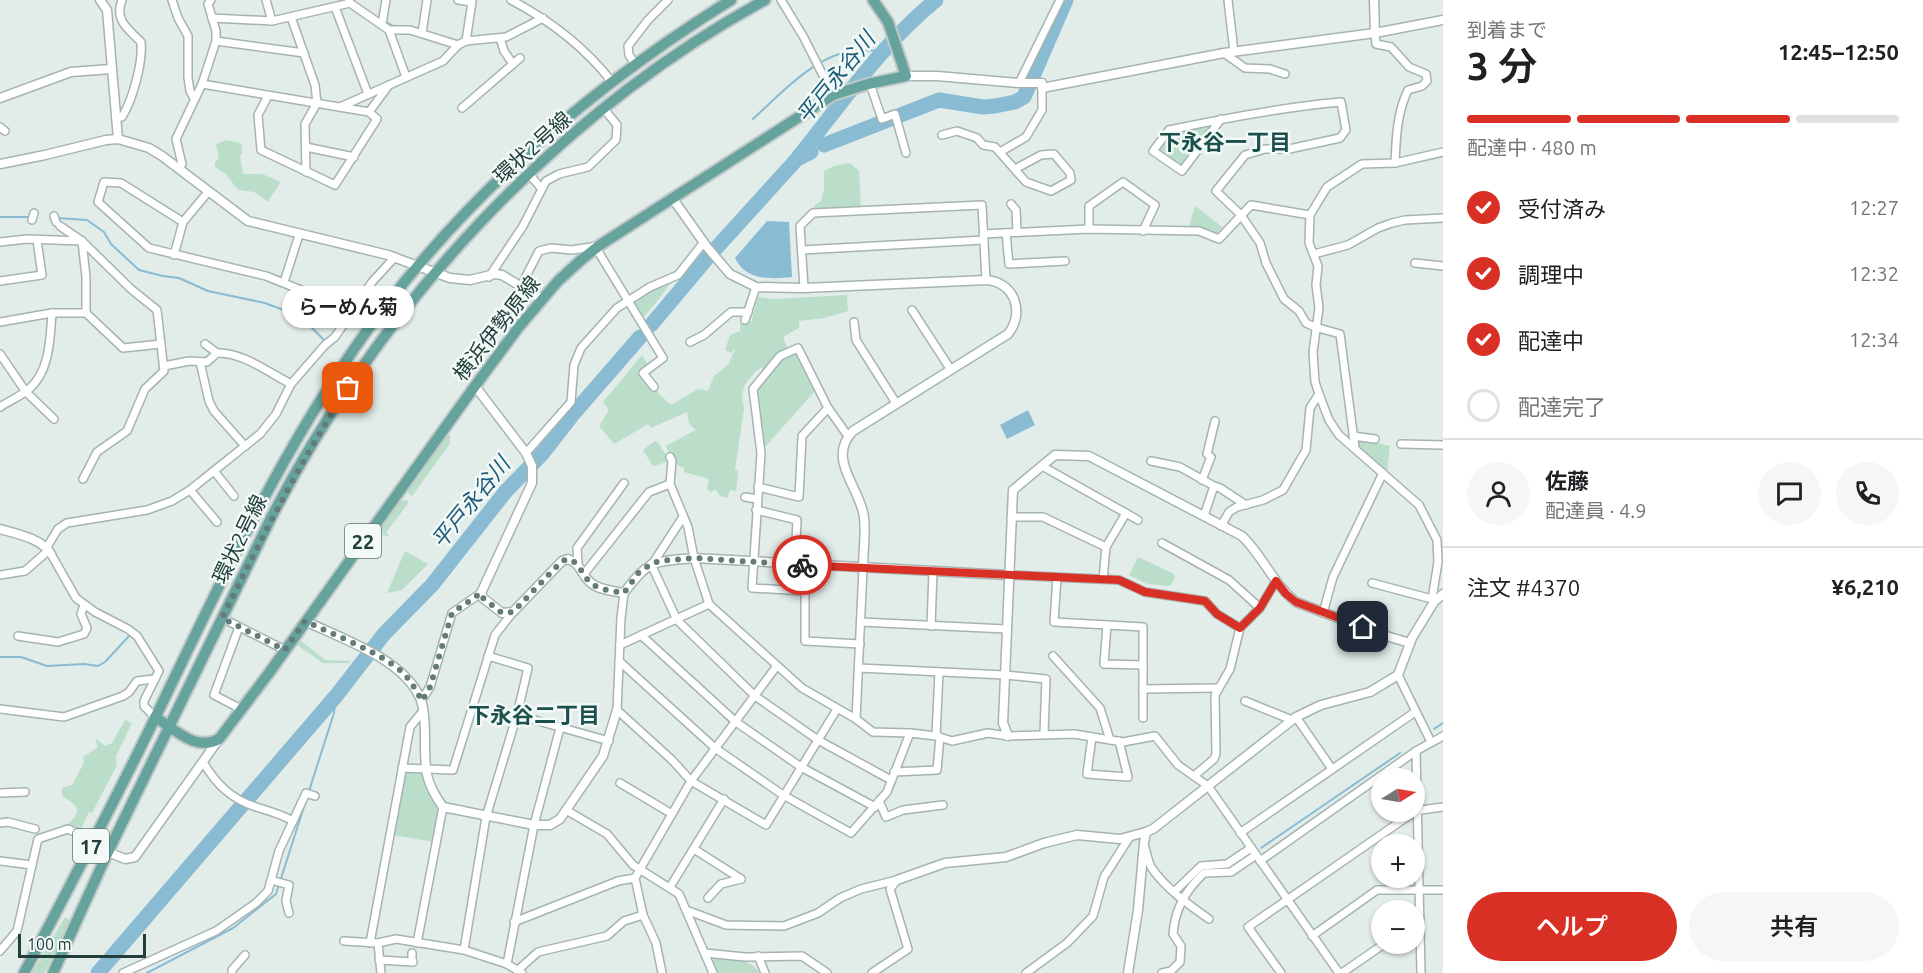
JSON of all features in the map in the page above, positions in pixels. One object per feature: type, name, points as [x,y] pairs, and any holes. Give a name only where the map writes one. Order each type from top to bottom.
[{"type":"main road","name":"環状2号線","points":[[24,973],[93,841],[282,461],[344,364],[383,309],[444,236],[512,167],[571,115],[635,64],[731,0]]},
{"type":"main road","name":"環状2号線","points":[[53,973],[108,852],[280,501],[358,372],[435,272],[529,174],[604,109],[694,44],[765,0]]},
{"type":"main road","points":[[873,0],[890,28],[906,76]]},
{"type":"main road","name":"横浜伊勢原線","points":[[219,739],[475,386],[542,299],[568,271],[598,247],[833,95],[906,76]]},
{"type":"main road","points":[[155,717],[193,742],[207,744],[219,739]]},
{"type":"street","points":[[99,0],[108,10],[118,140]]},
{"type":"street","points":[[117,117],[122,117],[128,106],[142,52],[141,42],[119,17],[122,0]]},
{"type":"street","points":[[172,0],[178,18],[188,36],[188,78],[190,91],[194,98]]},
{"type":"street","points":[[180,168],[182,164],[176,140],[202,84],[216,41],[216,31],[208,4],[211,0]]},
{"type":"street","points":[[266,0],[272,21]]},
{"type":"street","points":[[382,24],[386,0]]},
{"type":"street","points":[[422,33],[427,0]]},
{"type":"street","points":[[458,0],[471,2],[466,41]]},
{"type":"street","points":[[511,0],[543,18],[589,54],[612,82]]},
{"type":"street","points":[[635,64],[629,55],[628,46],[648,20],[668,0]]},
{"type":"street","points":[[781,0],[803,36],[833,95]]},
{"type":"street","points":[[1021,83],[1060,0]]},
{"type":"street","points":[[1228,0],[1229,53],[1245,68],[1270,69],[1285,74]]},
{"type":"street","points":[[1374,0],[1376,44],[1391,47],[1401,61],[1426,74],[1427,81],[1422,86],[1407,90],[1397,133],[1395,162]]},
{"type":"street","points":[[212,18],[272,21],[335,7],[349,1],[389,30],[406,77]]},
{"type":"street","points":[[335,7],[368,94]]},
{"type":"street","points":[[291,17],[315,85],[317,103],[305,124],[306,172]]},
{"type":"street","points":[[340,106],[443,61],[458,45],[466,41],[506,37],[543,18]]},
{"type":"street","points":[[906,76],[937,76],[1039,86],[1229,53],[1375,33],[1443,20]]},
{"type":"street","points":[[389,30],[410,30],[458,45]]},
{"type":"street","points":[[500,38],[504,51],[513,64]]},
{"type":"street","points":[[216,41],[304,53]]},
{"type":"street","points":[[462,108],[520,58]]},
{"type":"street","points":[[0,98],[71,72],[111,69]]},
{"type":"street","points":[[202,84],[340,106],[369,112],[377,119],[335,185],[261,150],[258,115],[268,96]]},
{"type":"street","points":[[369,112],[390,84]]},
{"type":"street","points":[[869,84],[882,119],[895,114],[906,153]]},
{"type":"street","points":[[1000,152],[1026,137],[1042,110],[1039,86]]},
{"type":"street","points":[[1221,119],[1182,171],[1153,151],[1169,130],[1221,119],[1294,106],[1341,102],[1346,130],[1340,138],[1289,149],[1265,149],[1245,155],[1216,191],[1241,215],[1260,243],[1266,263],[1284,299],[1299,311],[1306,322],[1340,334],[1355,448]]},
{"type":"street","points":[[489,277],[522,226],[541,188],[551,177],[588,167],[616,140],[618,125],[604,109]]},
{"type":"street","points":[[942,135],[957,131],[977,138],[983,145],[995,147],[1026,182],[1051,191],[1071,180],[1070,173],[1054,154],[1041,155],[1015,169]]},
{"type":"street","points":[[0,164],[44,156],[106,140],[118,140],[149,148],[180,168],[248,221],[395,257],[460,280],[489,277],[495,274],[502,275],[542,299]]},
{"type":"street","points":[[306,147],[354,157]]},
{"type":"street","points":[[686,910],[726,925],[784,926],[818,913],[850,894],[945,863],[1006,857],[1044,843],[1077,835],[1120,839],[1146,832],[1154,829],[1294,719],[1321,705],[1370,692],[1398,675],[1410,643],[1433,601],[1438,562],[1437,540],[1419,505],[1340,435],[1329,420],[1318,394],[1313,352],[1319,308],[1316,285],[1318,266],[1309,243],[1310,215],[1327,187],[1362,164],[1395,162],[1443,152]]},
{"type":"street","points":[[529,174],[541,188]]},
{"type":"street","points":[[183,222],[121,183],[104,182],[98,202],[149,248],[284,282],[349,319]]},
{"type":"street","points":[[1089,229],[1089,206],[1123,182],[1155,205],[1143,231]]},
{"type":"street","points":[[174,255],[183,222],[208,192]]},
{"type":"street","points":[[673,199],[721,265],[730,274],[756,287],[804,288],[986,280],[999,283],[1013,296],[1017,313],[1016,321],[1003,339],[853,431],[843,444],[844,467],[861,504],[864,518],[856,719]]},
{"type":"street","points":[[1011,204],[1016,210],[1017,232]]},
{"type":"street","points":[[804,288],[800,226],[813,213],[982,205],[986,280]]},
{"type":"street","points":[[802,250],[984,237],[1017,232],[1089,229],[1199,231],[1219,239],[1241,215],[1254,205],[1310,215]]},
{"type":"street","points":[[1314,254],[1348,245],[1392,223],[1443,218]]},
{"type":"street","points":[[57,222],[82,241],[144,300],[155,306],[164,366],[164,371],[145,389],[127,431],[97,452],[83,479]]},
{"type":"street","points":[[1006,233],[1009,264],[1065,261]]},
{"type":"street","points":[[284,282],[298,235]]},
{"type":"street","points":[[0,281],[42,275],[37,240]]},
{"type":"street","points":[[0,242],[82,241]]},
{"type":"street","points":[[82,241],[86,276],[86,313]]},
{"type":"street","points":[[528,455],[571,402],[574,365],[581,348],[617,308],[650,287],[678,275],[705,244]]},
{"type":"street","points":[[521,286],[539,251],[551,248],[573,250],[598,247],[663,358],[643,373],[654,387]]},
{"type":"street","points":[[0,574],[25,571],[49,550],[58,530],[67,523],[153,508],[172,501],[214,471],[269,425],[291,384],[325,345],[335,337],[372,282],[395,257]]},
{"type":"street","points":[[1415,263],[1443,266]]},
{"type":"street","points":[[745,320],[756,287]]},
{"type":"street","points":[[912,310],[951,370]]},
{"type":"street","points":[[690,342],[704,335],[731,312],[748,312]]},
{"type":"street","points":[[0,322],[52,313],[86,313],[123,348],[161,344]]},
{"type":"street","points":[[0,407],[31,388],[42,370],[50,349],[52,313]]},
{"type":"street","points":[[854,322],[856,340],[896,403]]},
{"type":"street","points":[[205,344],[217,353],[227,353],[246,360],[291,384]]},
{"type":"street","points":[[848,436],[828,408],[798,348],[780,356],[753,389],[761,453],[752,588],[805,591],[805,641],[860,644]]},
{"type":"street","points":[[164,366],[189,361],[207,362],[217,353]]},
{"type":"street","points":[[0,354],[26,392],[54,419]]},
{"type":"street","points":[[200,362],[209,401],[214,411],[245,446]]},
{"type":"street","points":[[422,701],[430,687],[452,613],[481,593],[528,495],[533,477],[528,455],[475,386]]},
{"type":"street","points":[[1221,526],[1229,512],[1263,501],[1283,489],[1306,450],[1310,408],[1318,394]]},
{"type":"street","points":[[758,487],[799,497],[802,436],[828,408]]},
{"type":"street","points":[[1202,480],[1211,457],[1207,454],[1215,421]]},
{"type":"street","points":[[1353,436],[1375,439]]},
{"type":"street","points":[[1401,444],[1443,445]]},
{"type":"street","points":[[1008,736],[1003,723],[1013,490],[1055,455],[1089,456],[1242,537],[1252,546],[1286,594],[1296,602],[1410,643]]},
{"type":"street","points":[[670,457],[672,461],[670,484],[688,527],[694,558],[709,604],[776,667],[802,688],[856,719],[873,732],[910,733],[952,741],[988,733],[1008,736],[1044,733],[1074,734],[1119,741],[1155,736],[1178,765],[1208,786],[1340,973],[1371,953]]},
{"type":"street","points":[[1151,461],[1180,467],[1246,505]]},
{"type":"street","points":[[1042,466],[1138,520]]},
{"type":"street","points":[[214,471],[234,496]]},
{"type":"street","points":[[1323,613],[1334,577],[1383,473]]},
{"type":"street","points":[[578,564],[577,548],[624,483]]},
{"type":"street","points":[[584,574],[649,492],[670,484]]},
{"type":"street","points":[[1203,516],[1214,486]]},
{"type":"street","points":[[190,490],[217,522]]},
{"type":"street","points":[[745,497],[757,499]]},
{"type":"street","points":[[756,510],[797,520],[795,564]]},
{"type":"street","points":[[1103,579],[1106,548],[1126,513]]},
{"type":"street","points":[[652,564],[683,517]]},
{"type":"street","points":[[1011,517],[1043,517],[1106,548]]},
{"type":"street","points":[[0,529],[30,538],[49,550],[76,598],[137,636],[159,671],[144,701],[144,706],[155,717]]},
{"type":"street","points":[[1162,543],[1229,579],[1260,608]]},
{"type":"street","points":[[305,621],[387,662],[401,671],[414,686],[422,701],[425,768],[431,791],[443,807],[534,825],[550,825],[560,819],[603,756],[617,710],[624,593],[639,572],[652,564],[694,558],[1119,580],[1145,592],[1205,601],[1217,614],[1240,628]]},
{"type":"street","points":[[402,768],[453,770],[495,635],[513,612],[562,561],[571,559],[578,564],[590,582],[597,586],[624,593]]},
{"type":"street","points":[[652,564],[677,620],[755,696],[818,740],[891,780]]},
{"type":"street","points":[[931,626],[933,572]]},
{"type":"street","points":[[1057,577],[1054,622],[1143,627],[1143,718]]},
{"type":"street","points":[[1194,776],[1214,759],[1216,754],[1215,695],[1230,669],[1240,628],[1260,608],[1276,581]]},
{"type":"street","points":[[1372,583],[1433,601]]},
{"type":"street","points":[[481,593],[483,598],[502,613],[513,612]]},
{"type":"street","points":[[1433,601],[1443,594]]},
{"type":"street","points":[[620,645],[709,604]]},
{"type":"street","points":[[18,636],[58,642],[84,634],[87,628],[81,614],[84,605]]},
{"type":"street","points":[[222,618],[285,650]]},
{"type":"street","points":[[861,622],[1006,629]]},
{"type":"street","points":[[1107,625],[1104,664],[1143,665]]},
{"type":"street","points":[[239,627],[214,694],[241,709]]},
{"type":"street","points":[[641,635],[736,722],[801,767],[877,804],[886,817],[903,810],[943,805]]},
{"type":"street","points":[[464,950],[486,817],[517,715],[528,668],[488,656]]},
{"type":"street","points":[[1053,656],[1100,708],[1110,740]]},
{"type":"street","points":[[619,661],[715,748],[783,795],[851,832],[886,792],[910,733]]},
{"type":"street","points":[[662,973],[657,943],[643,915],[635,878],[691,781],[776,667]]},
{"type":"street","points":[[859,668],[1046,679],[1044,733]]},
{"type":"street","points":[[894,772],[937,770],[939,672]]},
{"type":"street","points":[[1398,675],[1431,742]]},
{"type":"street","points":[[0,709],[64,717],[123,696],[137,681],[154,679]]},
{"type":"street","points":[[1143,689],[1218,688]]},
{"type":"street","points":[[1245,701],[1294,719],[1332,769]]},
{"type":"street","points":[[617,710],[672,759],[691,781],[766,825],[837,709]]},
{"type":"street","points":[[381,973],[374,943],[402,768],[410,727],[423,711]]},
{"type":"street","points":[[1240,833],[1415,712]]},
{"type":"street","points":[[517,715],[609,741]]},
{"type":"street","points":[[507,964],[534,825],[560,728]]},
{"type":"street","points":[[1202,869],[1231,872],[1443,736]]},
{"type":"street","points":[[1092,737],[1086,774],[1128,777],[1119,741]]},
{"type":"street","points":[[108,852],[125,859],[135,857],[219,739]]},
{"type":"street","points":[[1416,752],[1416,768]]},
{"type":"street","points":[[203,762],[225,792],[237,800],[293,821]]},
{"type":"street","points":[[620,783],[672,814]]},
{"type":"street","points":[[0,793],[25,792]]},
{"type":"street","points":[[123,973],[216,931],[256,903],[268,891],[273,881],[279,851],[306,793],[315,796]]},
{"type":"street","points":[[670,887],[724,799]]},
{"type":"street","points":[[379,960],[412,962],[443,807]]},
{"type":"street","points":[[1425,810],[1443,807]]},
{"type":"street","points":[[566,810],[607,834],[633,865],[678,894],[714,973]]},
{"type":"street","points":[[0,823],[8,822],[35,829]]},
{"type":"street","points":[[1281,973],[1248,927],[1399,822]]},
{"type":"street","points":[[1416,822],[1420,900]]},
{"type":"street","points":[[0,951],[17,931],[38,838],[68,830],[93,841]]},
{"type":"street","points":[[1128,973],[1138,910],[1146,832]]},
{"type":"street","points":[[1026,973],[1067,943],[1093,916],[1104,877],[1129,837]]},
{"type":"street","points":[[1144,843],[1150,865],[1182,899],[1209,919]]},
{"type":"street","points":[[694,849],[741,879],[721,884],[708,898]]},
{"type":"street","points":[[1175,891],[1202,869],[1227,864],[1256,854]]},
{"type":"street","points":[[0,861],[32,865]]},
{"type":"street","points":[[1227,864],[1231,872]]},
{"type":"street","points":[[1162,973],[1172,971],[1180,962],[1180,946],[1173,934],[1177,908],[1202,869]]},
{"type":"street","points":[[514,922],[618,881],[635,878]]},
{"type":"street","points":[[872,973],[908,949],[890,889],[897,880]]},
{"type":"street","points":[[273,881],[289,885],[286,901],[289,913]]},
{"type":"street","points":[[1312,936],[1377,890],[1443,890]]},
{"type":"street","points":[[344,942],[374,943],[396,939],[414,946],[464,950],[507,964],[520,972],[538,952],[607,936],[624,921],[643,915]]},
{"type":"street","points":[[705,953],[802,956],[827,973]]},
{"type":"street","points":[[1420,954],[1421,973]]},
{"type":"street","points":[[232,973],[245,955]]},
{"type":"street","points":[[758,956],[765,973]]},
{"type":"green space","points":[[1214,123],[1182,166],[1158,150],[1171,132]]},
{"type":"green space","points":[[226,140],[241,143],[240,156],[243,174],[262,174],[279,181],[280,183],[268,202],[254,192],[238,190],[226,174],[215,167],[219,158],[216,144]]},
{"type":"green space","points":[[850,163],[859,171],[861,207],[815,210],[814,206],[821,201],[824,189],[824,171],[834,166]]},
{"type":"green space","points":[[1195,206],[1222,227],[1217,233],[1189,227]]},
{"type":"green space","points":[[673,279],[659,299],[643,318],[634,302]]},
{"type":"green space","points":[[847,295],[848,311],[824,318],[799,321],[799,328],[783,337],[788,349],[778,353],[764,370],[761,367],[757,370],[745,384],[735,470],[738,471],[736,491],[730,490],[727,498],[720,496],[715,489],[712,492],[707,490],[709,479],[684,472],[684,468],[675,462],[669,453],[666,446],[696,430],[689,424],[687,412],[651,428],[648,424],[614,444],[599,426],[609,410],[603,402],[642,355],[649,366],[641,372],[652,387],[671,405],[698,389],[708,391],[714,376],[728,365],[735,350],[733,349],[732,353],[725,350],[730,335],[740,331],[741,320],[751,322],[758,297],[775,299]]},
{"type":"green space","points":[[794,353],[798,355],[816,390],[765,447],[757,390],[782,359]]},
{"type":"green space","points":[[447,434],[451,437],[449,440],[451,442],[412,496],[406,491]]},
{"type":"green space","points":[[1357,439],[1390,446],[1387,472],[1357,446]]},
{"type":"green space","points":[[655,441],[658,442],[668,459],[667,462],[653,466],[643,450]]},
{"type":"green space","points":[[400,501],[409,502],[386,533],[391,537],[383,535],[381,527]]},
{"type":"green space","points":[[405,551],[428,564],[402,590],[387,593]]},
{"type":"green space","points":[[1138,557],[1174,574],[1175,578],[1170,586],[1147,584],[1129,575]]},
{"type":"green space","points":[[300,640],[325,660],[351,661],[349,663],[323,663],[297,644]]},
{"type":"green space","points":[[125,720],[132,723],[116,756],[117,765],[92,813],[89,812],[81,829],[77,831],[67,825],[75,817],[77,810],[73,803],[62,796],[62,788],[72,785],[84,763],[83,757],[98,747],[95,738],[105,746],[112,743]]},
{"type":"green space","points":[[405,771],[423,772],[428,791],[440,808],[434,842],[393,835]]},
{"type":"green space","points":[[65,917],[71,921],[44,973],[32,973]]},
{"type":"green space","points":[[715,959],[746,962],[756,968],[759,973],[718,973],[712,961]]},
{"type":"water","points":[[767,221],[789,222],[792,277],[767,278],[752,275],[740,266],[735,258]]},
{"type":"water","points":[[1028,410],[1035,425],[1007,439],[1000,425]]},
{"type":"waterway","name":"平戸永谷川","points":[[799,156],[880,55],[916,17],[936,0]]},
{"type":"waterway","name":"平戸永谷川","points":[[824,145],[939,100],[983,107],[1015,102],[1024,97],[1066,0]]},
{"type":"waterway","points":[[376,17],[393,26],[405,26]]},
{"type":"waterway","points":[[753,119],[784,90],[821,62],[847,52],[884,50]]},
{"type":"waterway","name":"平戸永谷川","points":[[651,325],[709,256],[797,159],[811,152]]},
{"type":"waterway","points":[[0,217],[28,217]]},
{"type":"waterway","points":[[57,218],[87,220],[104,232],[111,244],[139,270],[179,278],[208,291],[265,303],[286,311],[311,327],[324,340]]},
{"type":"waterway","name":"平戸永谷川","points":[[98,973],[336,696],[384,634],[432,585],[506,491],[543,453],[574,413],[640,337]]},
{"type":"waterway","points":[[0,657],[21,657],[47,666],[84,664],[98,666],[105,662],[129,636]]},
{"type":"waterway","name":"平戸永谷川","points":[[147,973],[233,928],[276,894],[334,713],[336,696]]},
{"type":"waterway","points":[[1434,729],[1443,723]]},
{"type":"waterway","points":[[1261,848],[1400,753]]},
{"type":"waterway","points":[[1235,864],[1248,856]]},
{"type":"waterway","points":[[1206,869],[1227,868]]},
{"type":"way so far","points":[[348,388],[298,468],[222,618],[285,650],[305,621],[359,647],[401,671],[414,686],[422,701],[430,687],[452,613],[481,593],[483,598],[502,613],[513,612],[562,561],[571,559],[578,564],[590,582],[597,586],[624,593],[639,572],[660,561],[694,558],[802,565]]},
{"type":"place","name":"らーめん菊","points":[[348,388]]},
{"type":"district","name":"下永谷一丁目","points":[[1225,141]]},
{"type":"district","name":"下永谷二丁目","points":[[534,714]]},
{"type":"route","points":[[802,565],[1119,580],[1145,592],[1205,601],[1217,614],[1240,628],[1260,608],[1276,581],[1296,602],[1363,627]]}]
